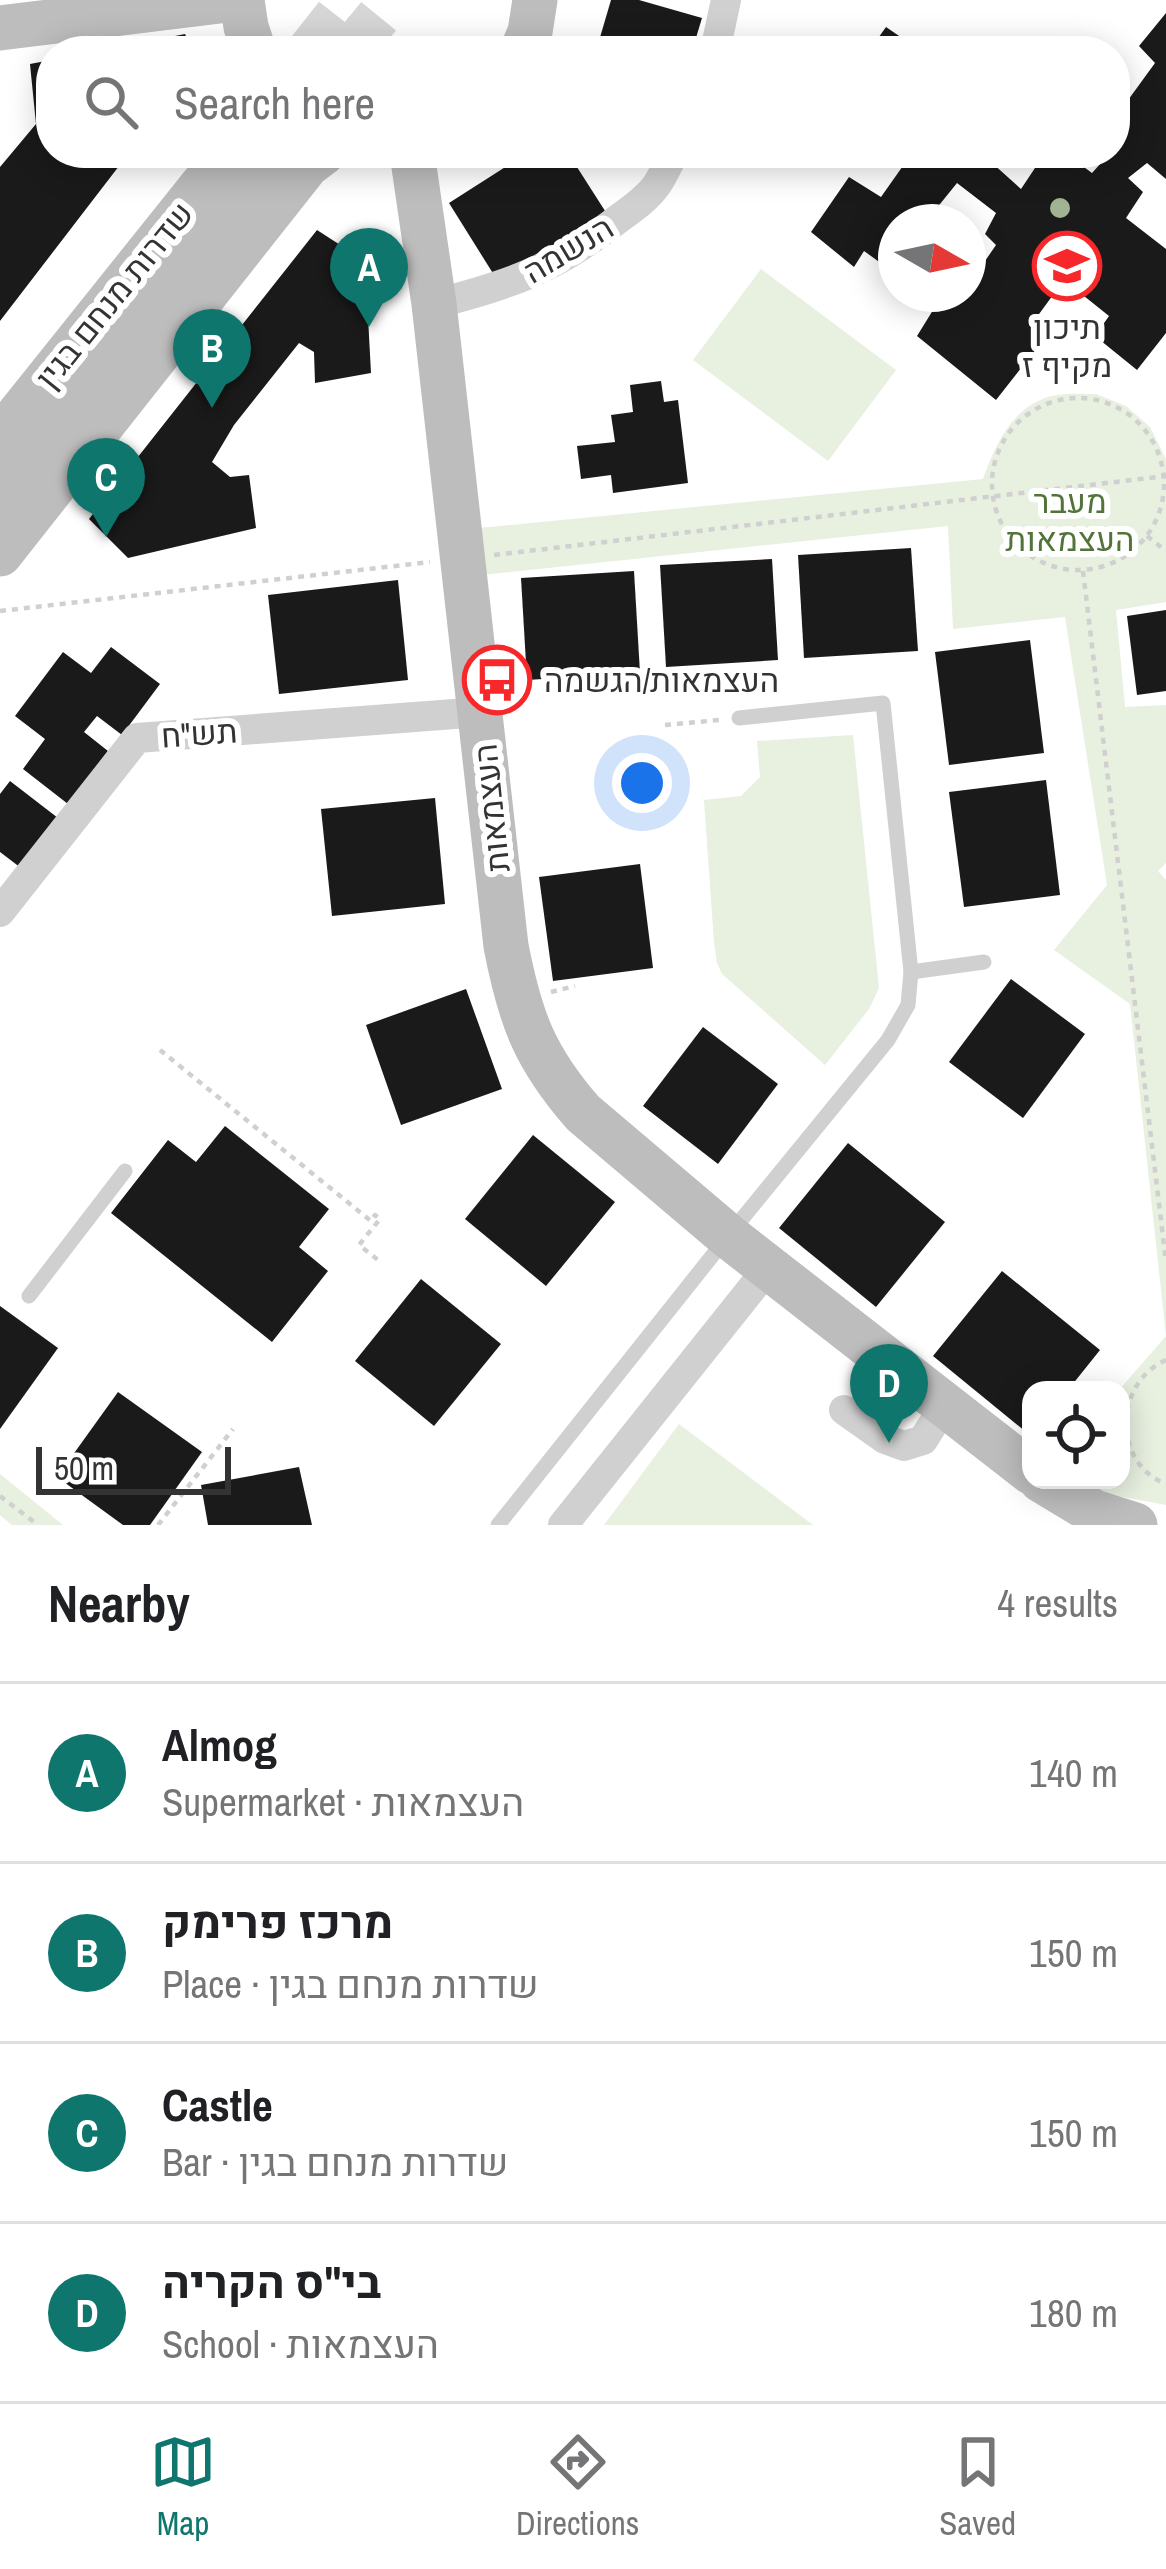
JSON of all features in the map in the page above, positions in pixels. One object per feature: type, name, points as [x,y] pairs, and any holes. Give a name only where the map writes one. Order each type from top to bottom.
[{"type":"street","points":[[528,36],[535,0]]},
{"type":"street","points":[[718,36],[726,0]]},
{"type":"street","points":[[0,28],[66,10],[243,26]]},
{"type":"street","points":[[0,393],[176,168]]},
{"type":"street","name":"שדרות מנחם בגין","points":[[0,438],[216,168]]},
{"type":"street","name":"שדרות מנחם בגין","points":[[0,496],[255,168]]},
{"type":"street","points":[[0,554],[305,168]]},
{"type":"street","name":"העצמאות","points":[[414,168],[434,304],[506,946],[532,1043],[584,1113],[728,1236],[1022,1465]]},
{"type":"street","name":"הנשמה","points":[[434,304],[500,287],[547,268],[634,207],[654,188],[665,168]]},
{"type":"street","name":"תש\"ח","points":[[0,912],[136,738],[481,712]]},
{"type":"street","points":[[563,1525],[770,1267]]},
{"type":"street","points":[[844,1410],[885,1439],[904,1446],[923,1441],[945,1405]]},
{"type":"street","points":[[1056,1489],[1094,1512],[1135,1525]]},
{"type":"lane","points":[[498,1525],[888,1040],[908,1005],[911,971],[883,703],[739,718]]},
{"type":"lane","points":[[911,971],[984,962]]},
{"type":"lane","points":[[29,1296],[125,1171]]},
{"type":"path","points":[[1068,398],[1096,399],[1121,409],[1143,426],[1165,476],[1158,518],[1147,536],[1130,554],[1083,571],[1034,559],[1014,543],[992,496],[992,469],[1001,443],[1018,421],[1041,405],[1068,398]]},
{"type":"path","points":[[0,611],[1165,476]]},
{"type":"path","points":[[1147,536],[1166,550]]},
{"type":"path","points":[[1083,571],[1166,1262]]},
{"type":"path","points":[[665,725],[739,718]]},
{"type":"path","points":[[545,994],[575,986]]},
{"type":"path","points":[[160,1050],[371,1221],[376,1216],[380,1219],[358,1245],[382,1263]]},
{"type":"path","points":[[365,1216],[361,1221],[371,1229]]},
{"type":"path","points":[[1166,1360],[1138,1382],[1125,1418],[1128,1442],[1138,1464],[1166,1484]]},
{"type":"path","points":[[158,1525],[232,1429]]},
{"type":"path","points":[[0,1496],[38,1525]]},
{"type":"green space","points":[[761,269],[896,370],[828,461],[693,360]]},
{"type":"green space","name":"מעבר העצמאות","points":[[1096,394],[1126,406],[1150,427],[1166,459],[1166,602],[1116,610],[1125,707],[1166,705],[1166,863],[1158,871],[1166,880],[1166,1336],[1130,1004],[1054,950],[1107,885],[1065,617],[953,629],[948,526],[482,575],[479,528],[983,479],[1001,438],[1030,406],[1057,395]]},
{"type":"green space","points":[[853,735],[879,988],[869,1009],[825,1065],[722,974],[714,943],[704,800],[741,796],[760,777],[757,741]]},
{"type":"green space","points":[[1166,1336],[1166,1505],[1096,1489],[1130,1489],[1127,1381]]},
{"type":"green space","points":[[679,1424],[813,1525],[604,1525]]},
{"type":"green space","points":[[0,1474],[63,1525],[12,1525],[0,1515]]},
{"type":"building","points":[[611,0],[639,0],[702,18],[697,36],[600,36]]},
{"type":"building","points":[[1166,13],[1166,179],[1147,163],[1128,178],[1143,192],[1126,218],[1166,249],[1166,333],[1137,370],[1095,336],[1109,316],[1064,280],[1031,325],[1048,334],[996,400],[917,336],[932,312],[986,312],[986,260],[996,245],[986,232],[996,213],[957,183],[940,204],[878,204],[878,261],[864,251],[854,267],[811,232],[849,177],[881,197],[901,168],[998,168],[1021,189],[1035,168],[1085,168],[1092,173],[1096,168],[1130,168],[1130,97],[1155,63],[1139,46]]},
{"type":"building","points":[[36,63],[36,124],[30,64]]},
{"type":"building","points":[[36,124],[36,168],[117,168],[0,321],[0,167]]},
{"type":"building","points":[[504,168],[578,168],[607,214],[499,283],[449,203]]},
{"type":"building","points":[[317,230],[365,261],[371,373],[315,383],[314,352],[299,343],[234,425],[212,462],[230,477],[249,475],[256,528],[128,558],[89,519]]},
{"type":"building","points":[[661,381],[664,402],[678,400],[688,483],[613,493],[611,475],[581,479],[577,446],[615,442],[611,415],[633,412],[630,385]]},
{"type":"building","points":[[911,548],[918,651],[804,658],[798,555]]},
{"type":"building","points":[[772,559],[778,660],[666,667],[660,565]]},
{"type":"building","points":[[634,571],[640,673],[527,680],[521,578]]},
{"type":"building","points":[[398,580],[408,680],[279,694],[268,595]]},
{"type":"building","points":[[1166,610],[1166,691],[1137,695],[1127,616]]},
{"type":"building","points":[[1030,640],[1044,753],[949,765],[935,652]]},
{"type":"building","points":[[111,647],[160,684],[122,735],[97,716],[84,732],[108,751],[68,804],[23,769],[45,739],[15,716],[63,652],[91,673]]},
{"type":"building","points":[[1046,780],[1060,895],[964,907],[949,792]]},
{"type":"building","points":[[10,781],[58,818],[21,868],[0,852],[0,794]]},
{"type":"building","points":[[435,798],[445,904],[332,916],[321,809]]},
{"type":"building","points":[[640,864],[653,968],[553,981],[539,877]]},
{"type":"building","points":[[1011,979],[1085,1034],[1023,1118],[949,1062]]},
{"type":"building","points":[[466,989],[502,1089],[401,1125],[366,1025]]},
{"type":"building","points":[[703,1027],[778,1084],[718,1164],[643,1106]]},
{"type":"building","points":[[225,1126],[329,1209],[299,1247],[328,1271],[272,1342],[111,1213],[168,1140],[196,1162]]},
{"type":"building","points":[[533,1135],[615,1202],[546,1286],[465,1219]]},
{"type":"building","points":[[848,1143],[945,1222],[876,1307],[779,1228]]},
{"type":"building","points":[[1002,1271],[1100,1350],[1075,1381],[1022,1381],[1022,1429],[933,1356]]},
{"type":"building","points":[[421,1279],[501,1344],[434,1426],[355,1361]]},
{"type":"building","points":[[0,1306],[58,1348],[0,1429]]},
{"type":"building","points":[[118,1392],[202,1452],[150,1525],[123,1525],[57,1477]]},
{"type":"building","points":[[299,1467],[312,1525],[208,1525],[201,1485]]},
{"type":"tunnel","points":[[321,36],[349,0]]},
{"type":"tunnel","points":[[362,36],[392,0]]},
{"type":"place","name":"תיכון מקיף ז","points":[[1067,266]]},
{"type":"place","name":"Almog","points":[[369,327]]},
{"type":"place","name":"מרכז פרימק","points":[[212,408]]},
{"type":"place","name":"Castle","points":[[106,537]]},
{"type":"place","name":"העצמאות/הגשמה","points":[[497,680]]},
{"type":"place","name":"בי\"ס הקריה","points":[[889,1443]]}]
